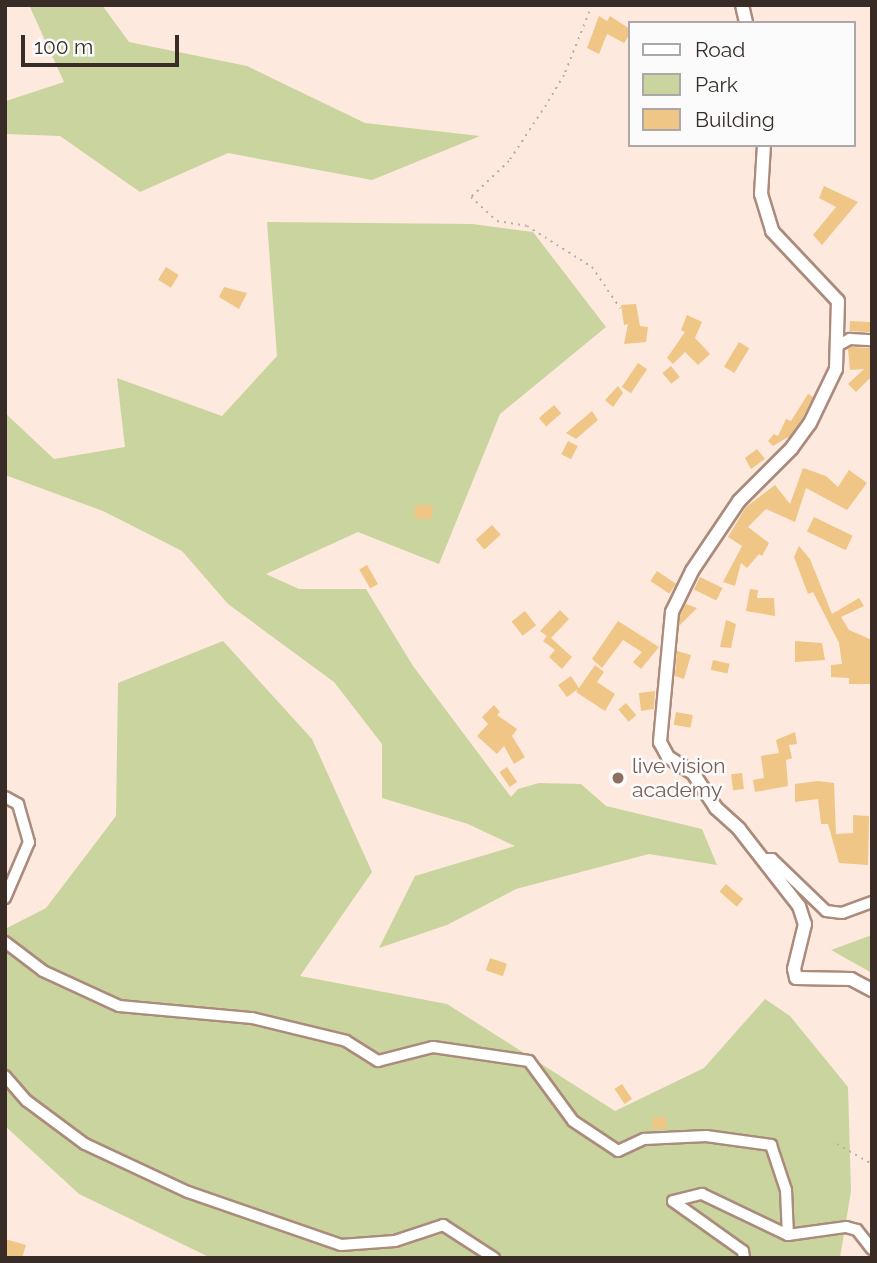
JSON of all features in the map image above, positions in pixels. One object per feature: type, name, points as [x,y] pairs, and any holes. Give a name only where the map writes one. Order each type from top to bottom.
[{"type":"street","points":[[764,147],[764,211],[772,230],[796,260],[834,292],[840,312],[839,345],[829,387],[810,423],[792,448],[739,501],[692,571],[668,628],[661,747],[693,773],[716,808],[763,859],[804,915],[796,978],[851,979],[872,990]]},
{"type":"street","points":[[839,345],[872,340]]},
{"type":"street","points":[[5,797],[18,804],[29,842],[5,898]]},
{"type":"street","points":[[763,859],[772,859],[826,911],[842,913],[872,902]]},
{"type":"street","points":[[5,942],[43,971],[118,1006],[252,1018],[346,1041],[378,1061],[433,1047],[530,1061],[573,1121],[618,1151],[644,1139],[706,1136],[771,1145],[786,1190],[788,1235]]},
{"type":"street","points":[[5,1076],[27,1101],[85,1144],[188,1192],[341,1245],[395,1241],[443,1225],[494,1258]]},
{"type":"street","points":[[744,1258],[743,1251],[673,1201],[702,1194],[788,1235],[846,1227],[857,1230],[872,1249]]},
{"type":"path","points":[[592,5],[564,75],[546,105],[509,161],[471,197],[481,212],[497,221],[527,226],[592,267],[620,309]]},
{"type":"path","points":[[836,1144],[872,1164]]},
{"type":"green space","points":[[29,5],[102,5],[129,42],[247,66],[365,123],[480,136],[372,180],[228,153],[140,192],[60,136],[6,134],[6,101],[64,82]]},
{"type":"green space","points":[[267,222],[472,224],[533,232],[606,327],[500,414],[439,564],[358,532],[266,574],[299,589],[366,589],[413,666],[511,797],[518,789],[539,783],[581,784],[606,806],[702,829],[717,865],[649,854],[516,889],[447,925],[379,948],[415,876],[515,846],[468,824],[382,798],[382,744],[334,682],[228,604],[182,551],[103,511],[5,475],[5,413],[54,459],[125,447],[117,378],[222,416],[277,356]]},
{"type":"green space","points":[[223,641],[312,739],[372,872],[300,976],[447,1004],[615,1111],[704,1068],[765,999],[790,1016],[848,1087],[851,1191],[840,1258],[211,1258],[79,1194],[5,1126],[5,929],[46,908],[116,816],[118,683]]},
{"type":"green space","points":[[872,935],[872,973],[831,950]]},
{"type":"building","points":[[599,16],[607,21],[610,16],[628,28],[628,37],[624,43],[607,34],[599,54],[587,48]]},
{"type":"building","points":[[824,186],[858,202],[822,245],[813,235],[836,207],[819,198]]},
{"type":"building","points":[[166,267],[179,275],[171,288],[158,280]]},
{"type":"building","points":[[224,287],[247,293],[239,309],[219,297]]},
{"type":"building","points":[[636,304],[640,326],[648,327],[646,342],[624,344],[628,324],[624,325],[621,305]]},
{"type":"building","points":[[687,315],[702,322],[695,338],[710,354],[698,365],[685,352],[673,364],[667,358],[685,332],[681,330]]},
{"type":"building","points":[[850,321],[872,322],[871,332],[849,331]]},
{"type":"building","points":[[739,342],[749,348],[734,373],[724,367]]},
{"type":"building","points":[[872,348],[872,376],[856,392],[848,384],[864,369],[850,370],[848,349]]},
{"type":"building","points":[[638,363],[647,369],[631,393],[622,387]]},
{"type":"building","points":[[671,366],[680,377],[671,384],[662,373]]},
{"type":"building","points":[[618,386],[623,393],[613,407],[605,400]]},
{"type":"building","points":[[808,394],[813,397],[802,419],[790,436],[773,446],[768,441],[774,434],[778,436],[786,419],[791,421]]},
{"type":"building","points":[[554,405],[561,413],[546,426],[539,418]]},
{"type":"building","points":[[592,411],[598,420],[576,439],[566,433]]},
{"type":"building","points":[[568,441],[578,446],[571,459],[561,454]]},
{"type":"building","points":[[757,449],[765,459],[751,469],[745,458]]},
{"type":"building","points":[[803,468],[826,476],[838,487],[849,470],[867,483],[847,510],[806,488],[795,522],[766,509],[748,527],[769,543],[762,556],[759,554],[747,568],[741,563],[735,586],[723,582],[742,546],[728,537],[746,507],[775,485],[790,504]]},
{"type":"building","points":[[415,505],[433,506],[432,519],[414,518]]},
{"type":"building","points":[[814,517],[853,536],[846,550],[807,531]]},
{"type":"building","points":[[492,525],[501,535],[484,549],[476,540]]},
{"type":"building","points":[[799,546],[810,559],[832,614],[859,598],[864,606],[841,617],[849,630],[872,640],[872,684],[849,684],[849,678],[831,677],[831,665],[842,664],[839,643],[813,592],[808,594],[794,557]]},
{"type":"building","points":[[367,565],[378,584],[370,589],[359,570]]},
{"type":"building","points":[[657,571],[676,584],[669,594],[650,581]]},
{"type":"building","points":[[700,577],[722,588],[716,601],[694,590]]},
{"type":"building","points":[[750,589],[758,590],[757,598],[774,598],[775,616],[746,611]]},
{"type":"building","points":[[686,604],[697,608],[679,626],[680,616]]},
{"type":"building","points":[[560,610],[569,619],[551,638],[572,657],[562,669],[549,657],[555,650],[543,641],[547,636],[540,631]]},
{"type":"building","points":[[525,611],[536,625],[523,636],[512,621]]},
{"type":"building","points":[[726,620],[736,624],[731,648],[720,647]]},
{"type":"building","points":[[618,621],[659,647],[641,669],[633,662],[642,652],[623,640],[602,668],[592,659]]},
{"type":"building","points":[[795,641],[822,643],[825,660],[795,662]]},
{"type":"building","points":[[677,651],[691,655],[684,679],[675,676]]},
{"type":"building","points":[[713,660],[730,664],[727,674],[711,670]]},
{"type":"building","points":[[595,665],[604,672],[597,682],[615,694],[605,711],[576,692],[578,689],[567,697],[558,685],[571,676],[579,688]]},
{"type":"building","points":[[655,691],[654,709],[641,711],[639,693]]},
{"type":"building","points":[[626,703],[636,715],[629,722],[618,709]]},
{"type":"building","points":[[494,705],[500,712],[497,715],[517,729],[512,736],[525,757],[514,764],[504,746],[497,754],[477,736],[488,724],[482,717]]},
{"type":"building","points":[[676,712],[693,715],[690,728],[674,725]]},
{"type":"building","points":[[795,732],[797,744],[789,745],[792,758],[786,760],[788,786],[755,792],[753,780],[764,778],[761,756],[779,753],[776,740]]},
{"type":"building","points":[[507,767],[517,782],[510,787],[500,772]]},
{"type":"building","points":[[742,773],[744,789],[733,790],[731,774]]},
{"type":"building","points":[[818,781],[834,783],[836,834],[853,833],[853,815],[869,816],[868,865],[839,863],[828,824],[821,824],[818,799],[795,802],[795,784]]},
{"type":"building","points":[[726,884],[743,899],[737,907],[719,892]]},
{"type":"building","points":[[490,958],[507,964],[503,976],[486,970]]},
{"type":"building","points":[[622,1084],[632,1099],[625,1104],[615,1089]]},
{"type":"building","points":[[666,1117],[667,1128],[653,1129],[652,1118]]},
{"type":"building","points":[[5,1239],[26,1245],[22,1258],[5,1258]]},
{"type":"place","name":"live vision academy","points":[[618,778]]}]
